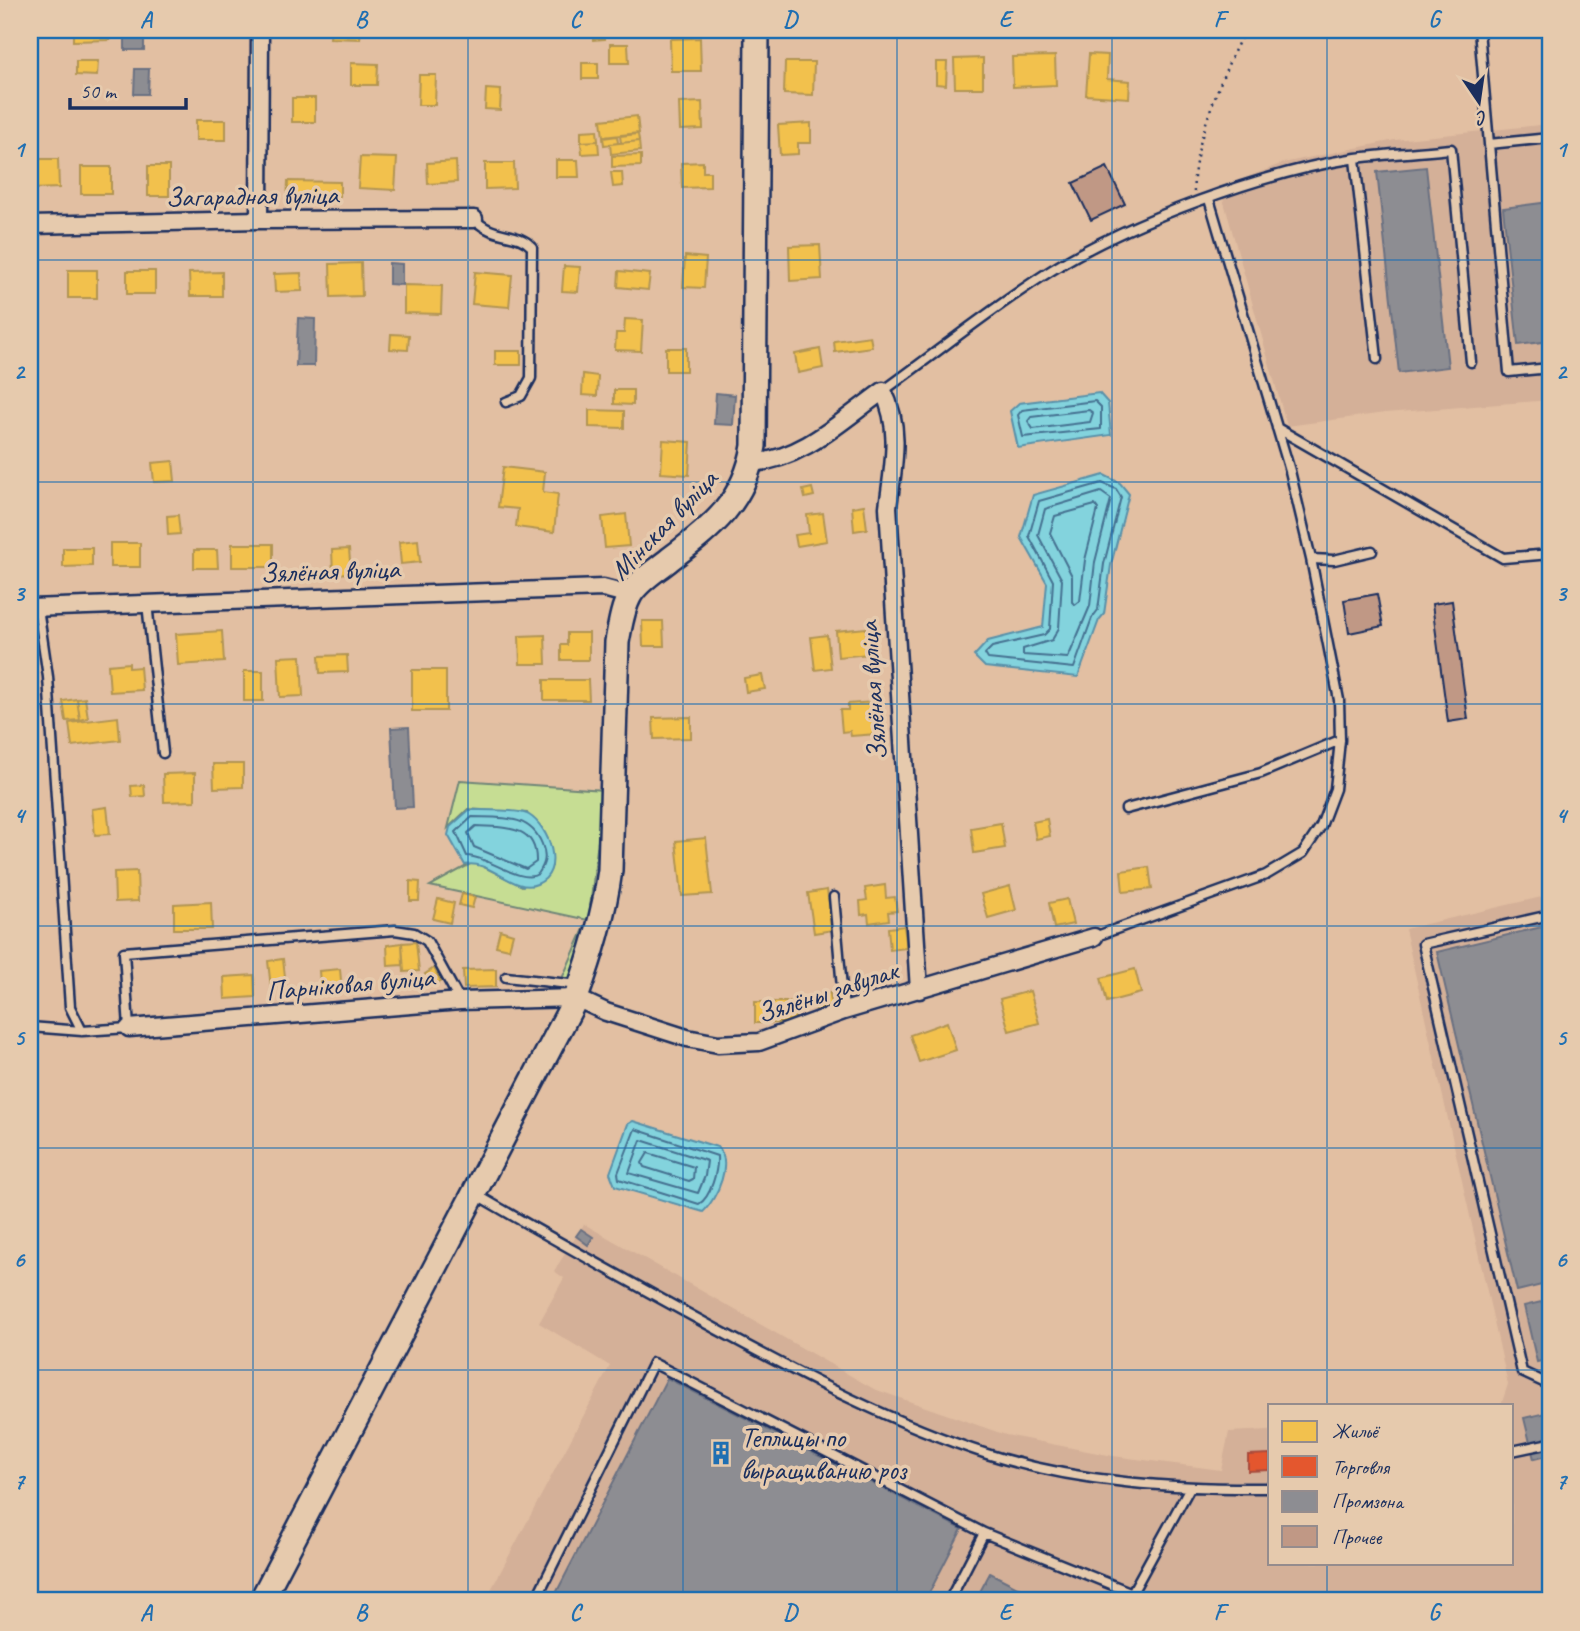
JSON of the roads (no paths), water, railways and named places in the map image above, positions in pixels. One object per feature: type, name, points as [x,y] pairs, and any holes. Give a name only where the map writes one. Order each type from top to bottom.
[{"type":"street","points":[[259,220],[260,30]]},
{"type":"street","name":"Мінская вуліца","points":[[261,1601],[581,986],[605,905],[610,870],[617,642],[630,595],[650,574],[720,516],[736,498],[751,463],[754,446],[757,30]]},
{"type":"street","name":"Загарадная вуліца","points":[[30,225],[474,219]]},
{"type":"street","points":[[751,463],[772,461],[796,453],[883,391]]},
{"type":"street","name":"Зялёная вуліца","points":[[883,391],[895,424],[888,507],[919,990]]},
{"type":"street","name":"Зялёная вуліца","points":[[34,608],[603,588],[630,595]]},
{"type":"street","name":"Зялёны завулак","points":[[581,986],[606,1012],[687,1038],[718,1044],[759,1042],[844,1011],[1094,937]]},
{"type":"street","name":"Парніковая вуліца","points":[[129,1028],[460,1001],[581,986]]},
{"type":"lane","points":[[1479,30],[1509,372],[1550,368]]},
{"type":"lane","points":[[1489,144],[1550,138]]},
{"type":"lane","points":[[883,391],[1052,270],[1097,246],[1196,202],[1290,172],[1355,159],[1451,149],[1471,362]]},
{"type":"lane","points":[[1355,159],[1377,359]]},
{"type":"lane","points":[[1094,937],[1266,875],[1303,853],[1321,826],[1335,789],[1340,740],[1339,700],[1311,559],[1277,428],[1209,199]]},
{"type":"lane","points":[[474,219],[485,230],[525,240],[532,247],[531,378],[521,396],[506,402]]},
{"type":"lane","points":[[1277,428],[1503,558],[1550,554]]},
{"type":"lane","points":[[1311,559],[1334,560],[1372,551]]},
{"type":"lane","points":[[147,602],[152,674],[163,753]]},
{"type":"lane","points":[[34,608],[48,677],[70,1007],[82,1031]]},
{"type":"lane","points":[[1126,808],[1261,772],[1340,740]]},
{"type":"lane","points":[[834,897],[844,1011]]},
{"type":"lane","points":[[1550,915],[1423,944],[1522,1372],[1550,1385]]},
{"type":"lane","points":[[30,1027],[82,1031],[129,1028],[124,952],[395,930],[414,933],[427,941],[460,1001]]},
{"type":"lane","points":[[506,977],[581,986]]},
{"type":"lane","points":[[475,1193],[568,1249],[795,1372],[883,1415],[989,1454],[1092,1477],[1189,1489],[1268,1488]]},
{"type":"lane","points":[[535,1601],[653,1363],[984,1533],[1133,1591],[1152,1601]]},
{"type":"lane","points":[[1514,1451],[1550,1443]]},
{"type":"lane","points":[[1133,1591],[1189,1489]]},
{"type":"lane","points":[[949,1601],[984,1533]]},
{"type":"water","points":[[1099,393],[1108,403],[1111,435],[1018,448],[1010,411],[1019,403]]},
{"type":"water","points":[[1104,475],[1120,483],[1129,494],[1111,565],[1104,614],[1099,620],[1078,677],[985,667],[974,656],[988,641],[1043,627],[1047,583],[1021,537],[1033,495]]},
{"type":"water","points":[[469,810],[524,813],[536,821],[543,829],[551,850],[551,870],[546,878],[528,886],[511,881],[484,867],[465,865],[448,835],[450,827]]},
{"type":"water","points":[[633,1121],[717,1147],[722,1153],[722,1180],[703,1212],[615,1186],[610,1173],[628,1124]]},
{"type":"place","name":"Теплицы по выращиванию роз","points":[[721,1453]]}]
